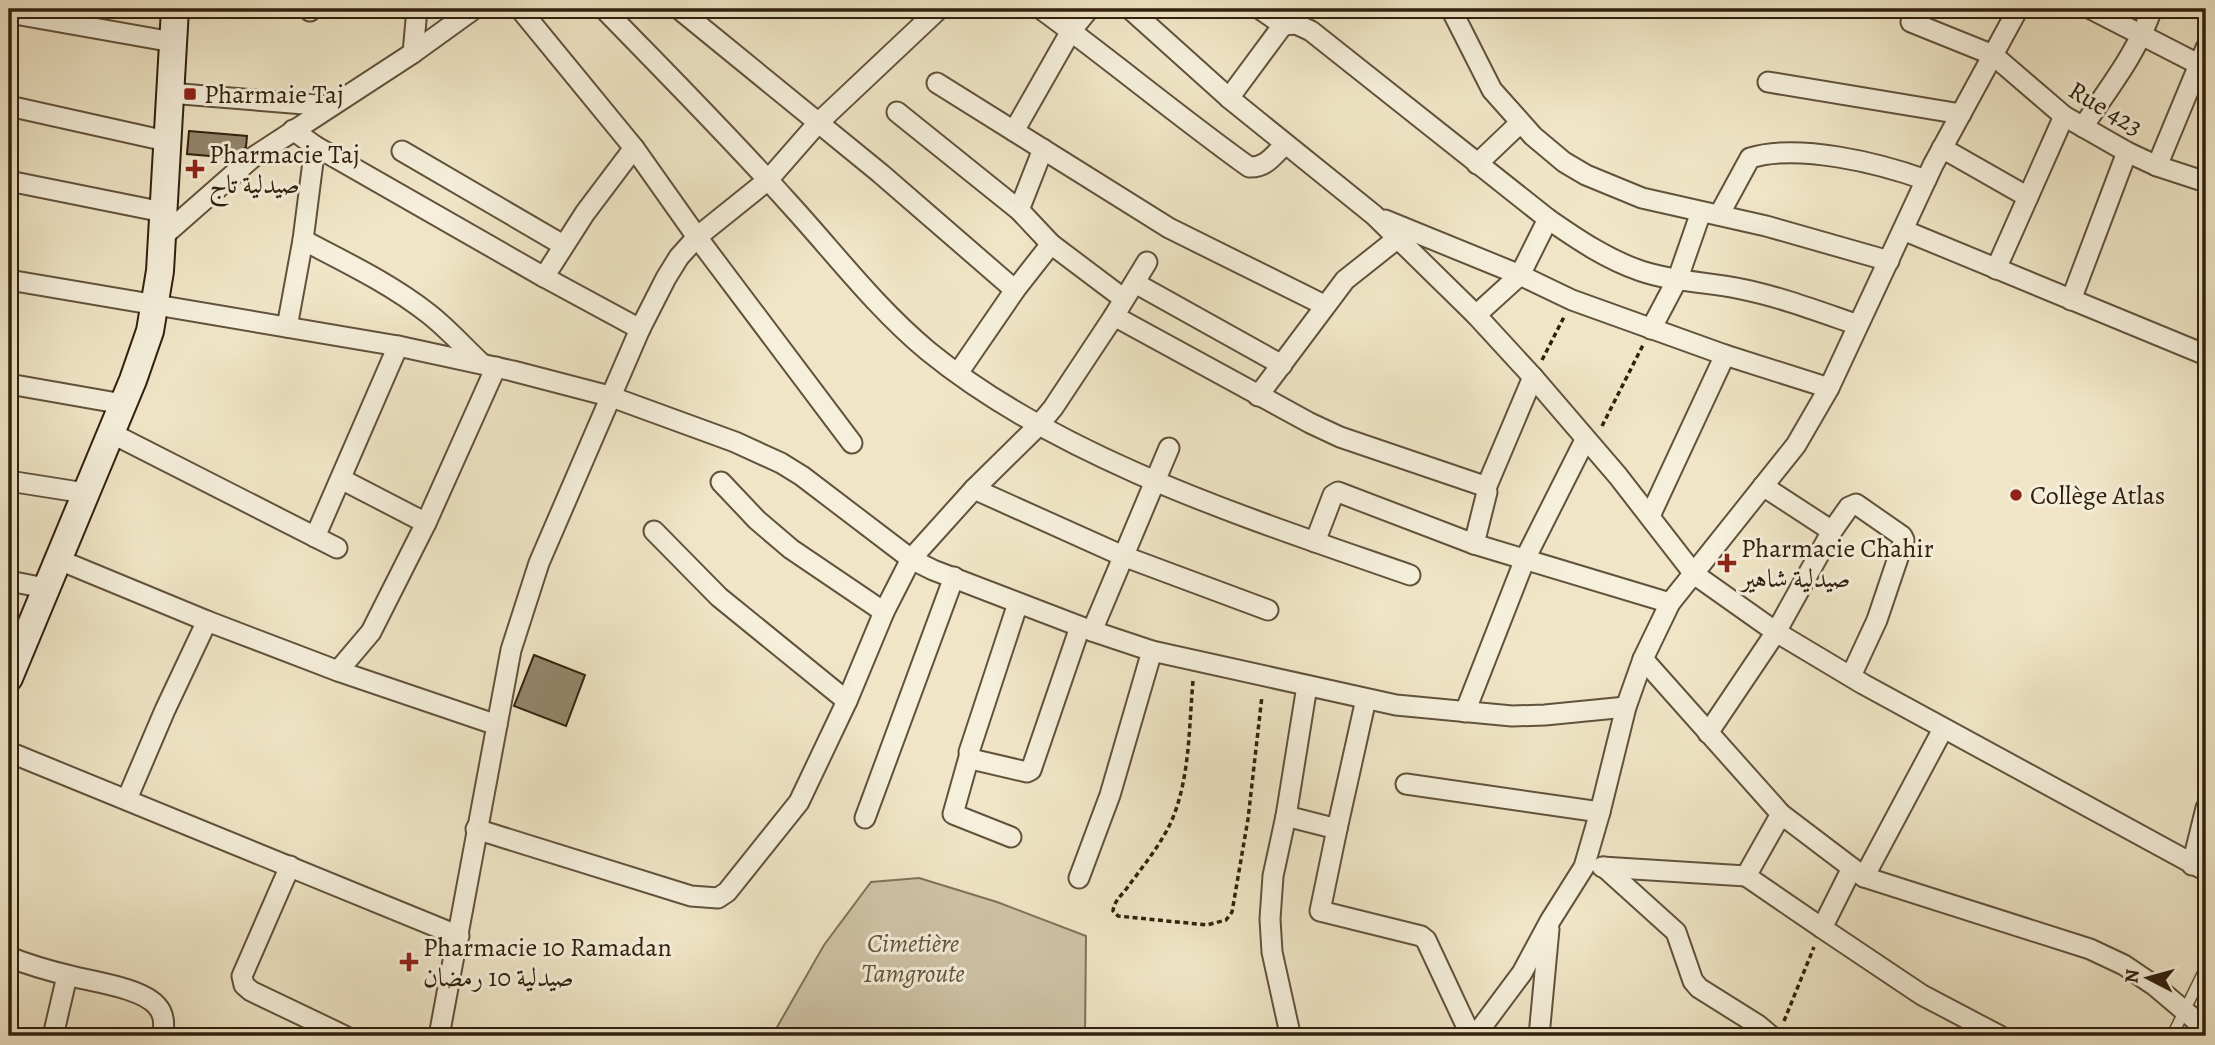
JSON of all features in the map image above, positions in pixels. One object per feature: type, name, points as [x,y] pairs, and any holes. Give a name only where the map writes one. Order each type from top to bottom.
[{"type":"street","points":[[9,678],[142,356],[156,306],[175,9]]},
{"type":"street","points":[[413,53],[416,9]]},
{"type":"street","points":[[162,225],[251,158],[413,53],[474,9]]},
{"type":"street","points":[[520,9],[634,148],[697,237],[852,443]]},
{"type":"street","points":[[604,9],[768,180],[871,298],[929,352],[958,373],[1038,426],[1156,481],[1410,575]]},
{"type":"street","points":[[679,9],[880,173],[1015,290]]},
{"type":"street","points":[[439,1036],[476,829],[512,650],[539,563],[640,330],[666,278],[679,257],[697,237],[768,180],[817,124],[939,9]]},
{"type":"street","points":[[1041,9],[1249,167],[1258,168],[1266,164],[1285,144]]},
{"type":"street","points":[[1014,131],[1071,31],[1088,9]]},
{"type":"street","points":[[1130,9],[1230,99],[1374,215],[1476,315],[1533,377],[1650,516],[1694,574],[1776,632],[1851,676],[2199,868],[2206,808]]},
{"type":"street","points":[[1260,9],[1297,20],[1548,219],[1617,262],[1658,276],[1742,289],[1858,325]]},
{"type":"street","points":[[1451,9],[1492,90],[1549,151],[1586,174],[1642,198],[1710,213],[1889,261]]},
{"type":"street","points":[[1367,699],[1320,911],[1421,936],[1426,940],[1473,1036],[1522,973],[1550,921],[1594,867],[1600,813],[1626,707],[1643,659],[1670,603],[1796,445],[1829,388],[1942,148],[2018,9]]},
{"type":"street","points":[[2091,9],[2142,37],[2203,57],[2157,166]]},
{"type":"street","points":[[2083,127],[2129,62],[2152,9]]},
{"type":"street","points":[[10,17],[173,42]]},
{"type":"street","points":[[1230,99],[1297,20]]},
{"type":"street","name":"Rue 423","points":[[1911,22],[1993,55],[2064,116],[2127,152],[2157,166],[2206,182]]},
{"type":"street","points":[[1768,82],[1961,114]]},
{"type":"street","points":[[937,83],[1169,228],[1324,305]]},
{"type":"street","points":[[169,93],[329,106]]},
{"type":"street","points":[[9,106],[166,141]]},
{"type":"street","points":[[897,112],[1019,209],[1051,244],[1258,396],[1340,437],[1486,488]]},
{"type":"street","points":[[1996,269],[2064,116]]},
{"type":"street","points":[[1477,164],[1520,122]]},
{"type":"street","points":[[293,130],[315,146],[640,330]]},
{"type":"street","points":[[287,327],[303,240],[315,146]]},
{"type":"street","points":[[544,277],[563,245],[634,148]]},
{"type":"street","points":[[1942,148],[2028,197]]},
{"type":"street","points":[[1019,209],[1043,149]]},
{"type":"street","points":[[401,151],[563,245]]},
{"type":"street","points":[[2071,300],[2127,152]]},
{"type":"street","points":[[1651,329],[1710,213],[1750,158],[1791,153],[1846,159],[1879,165],[1926,180]]},
{"type":"street","points":[[9,181],[162,225]]},
{"type":"street","points":[[1374,215],[1520,275],[1572,300],[1725,355],[1829,388]]},
{"type":"street","points":[[1476,315],[1520,275],[1548,219]]},
{"type":"street","points":[[1903,230],[2206,355]]},
{"type":"street","points":[[1258,396],[1345,280],[1398,238]]},
{"type":"street","points":[[303,240],[403,295],[488,365]]},
{"type":"street","points":[[958,373],[1015,290],[1051,244]]},
{"type":"street","points":[[476,829],[691,896],[718,898],[736,884],[799,802],[847,701],[884,612],[911,559],[1053,408],[1147,262]]},
{"type":"street","points":[[9,280],[398,346],[488,365],[610,396],[735,442],[781,463],[911,559],[1086,629],[1152,650],[1396,705],[1465,712],[1545,715],[1626,707]]},
{"type":"street","points":[[1124,299],[1282,365]]},
{"type":"street","points":[[315,537],[398,346]]},
{"type":"street","points":[[1650,516],[1725,355]]},
{"type":"street","points":[[338,671],[371,632],[426,523],[488,365]]},
{"type":"street","points":[[1474,544],[1486,488],[1533,377]]},
{"type":"street","points":[[9,384],[123,404]]},
{"type":"street","points":[[111,433],[337,548]]},
{"type":"street","points":[[1465,712],[1525,559],[1588,443]]},
{"type":"street","points":[[969,757],[1027,772],[1031,770],[1086,629],[1123,556],[1170,448]]},
{"type":"street","points":[[341,479],[426,523]]},
{"type":"street","points":[[9,481],[85,493]]},
{"type":"street","points":[[721,482],[757,520],[791,549],[884,612]]},
{"type":"street","points":[[1763,486],[1832,531]]},
{"type":"street","points":[[974,489],[1123,556],[1268,610]]},
{"type":"street","points":[[1315,542],[1333,495],[1338,492],[1474,544],[1670,603]]},
{"type":"street","points":[[1708,733],[1776,632],[1832,531],[1849,507],[1856,505],[1904,540],[1877,620],[1851,676]]},
{"type":"street","points":[[654,531],[719,597],[847,701]]},
{"type":"street","points":[[57,559],[338,671],[496,725]]},
{"type":"street","points":[[865,818],[954,577]]},
{"type":"street","points":[[9,581],[45,588]]},
{"type":"street","points":[[1011,838],[953,814],[1018,603]]},
{"type":"street","points":[[127,799],[207,621]]},
{"type":"street","points":[[1079,878],[1110,794],[1152,650]]},
{"type":"street","points":[[1643,659],[1781,814],[1858,873],[2090,949],[2124,965],[2155,986],[2206,1029]]},
{"type":"street","points":[[1289,1029],[1272,952],[1270,919],[1273,876],[1286,816],[1307,686]]},
{"type":"street","points":[[1822,928],[1858,873],[1943,729]]},
{"type":"street","points":[[9,752],[459,936]]},
{"type":"street","points":[[1406,784],[1600,813]]},
{"type":"street","points":[[1746,876],[1781,814]]},
{"type":"street","points":[[1286,816],[1336,830]]},
{"type":"street","points":[[290,866],[242,976],[244,985],[251,991],[345,1036]]},
{"type":"street","points":[[1594,867],[1746,876],[1922,995],[2000,1036]]},
{"type":"street","points":[[1594,867],[1676,932],[1693,981],[1699,988],[1758,1025],[1777,1030]]},
{"type":"street","points":[[1539,1036],[1550,921]]},
{"type":"street","points":[[9,957],[131,991],[149,999],[163,1015],[163,1036]]},
{"type":"street","points":[[53,1036],[67,975]]},
{"type":"lane","points":[[2172,1036],[2206,967]]},
{"type":"path","points":[[1533,377],[1572,300]]},
{"type":"path","points":[[1588,443],[1651,329]]},
{"type":"path","points":[[1194,660],[1187,758],[1181,795],[1173,818],[1114,904],[1113,911],[1118,916],[1207,925],[1226,920],[1232,912],[1248,819],[1265,677]]},
{"type":"path","points":[[1777,1030],[1822,928]]},
{"type":"green space","name":"Cimetière Tamgroute","points":[[919,878],[997,902],[1086,936],[1085,1036],[772,1036],[824,945],[871,882]]},
{"type":"building","points":[[189,131],[247,136],[246,147],[233,158],[187,154]]},
{"type":"building","points":[[534,655],[585,675],[566,726],[514,706]]},
{"type":"place","name":"Pharmaie Taj","points":[[190,94]]},
{"type":"place","name":"Pharmacie Taj صيدلية تاج","points":[[195,169]]},
{"type":"place","name":"Collège Atlas","points":[[2016,495]]},
{"type":"place","name":"Pharmacie Chahir صيدلية شاهير","points":[[1727,563]]},
{"type":"place","name":"Pharmacie 10 Ramadan صيدلية 10 رمضان","points":[[409,962]]}]
